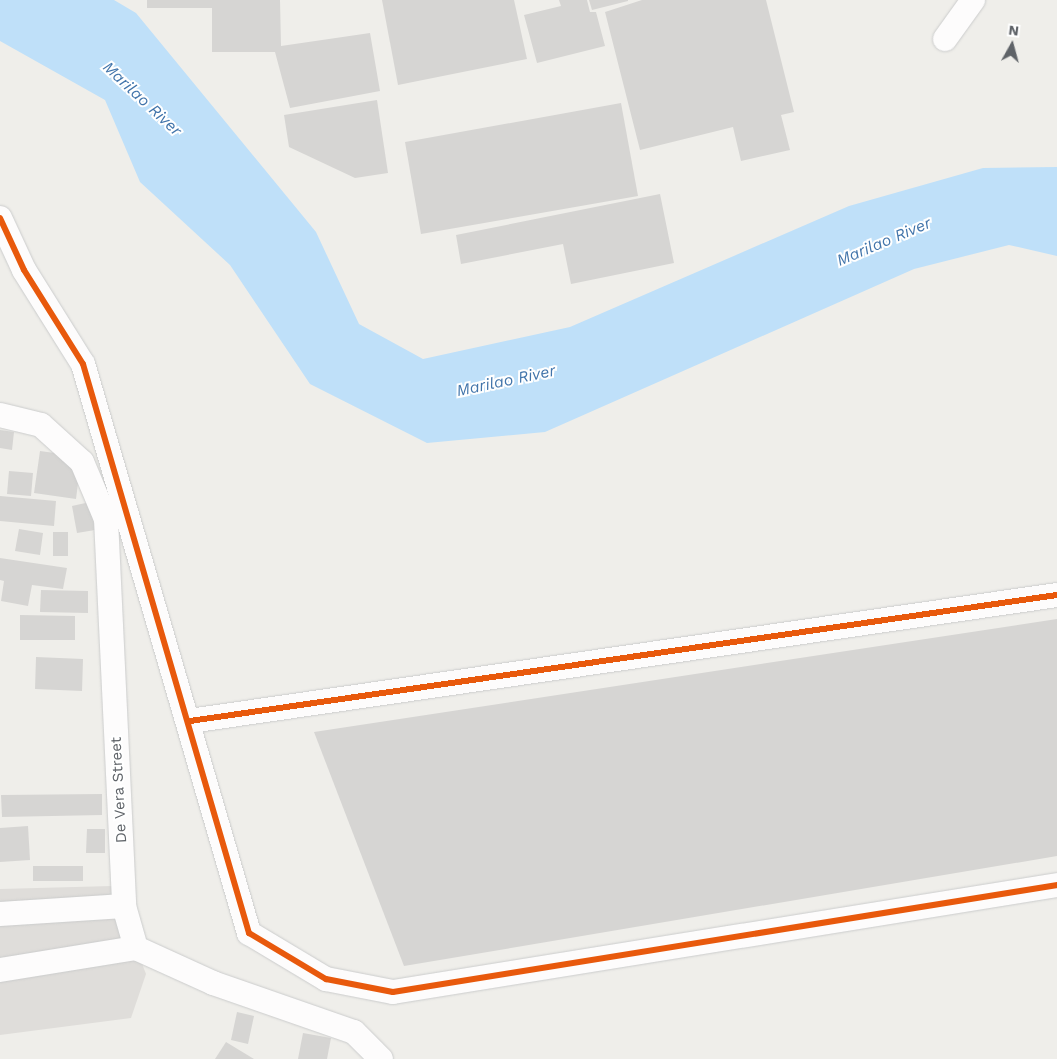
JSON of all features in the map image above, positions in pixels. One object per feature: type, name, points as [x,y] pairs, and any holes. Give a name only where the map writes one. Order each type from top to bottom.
[{"type":"street","points":[[945,39],[973,0]]},
{"type":"street","points":[[0,218],[24,270],[83,364],[190,721],[250,934],[326,979],[393,992],[1057,885]]},
{"type":"street","name":"De Vera Street","points":[[0,415],[41,425],[82,462],[106,519],[124,906],[136,948]]},
{"type":"street","points":[[190,721],[1057,595]]},
{"type":"street","points":[[0,914],[124,906]]},
{"type":"street","points":[[0,970],[136,948],[213,983],[354,1032],[381,1059]]},
{"type":"shaded area","points":[[112,886],[146,974],[131,1018],[0,1035],[0,889]]},
{"type":"water","name":"Marilao River","points":[[0,0],[114,0],[136,13],[316,232],[359,324],[423,359],[570,327],[849,206],[983,168],[1057,167],[1057,256],[1009,245],[914,269],[545,432],[427,443],[310,384],[230,265],[140,182],[105,100],[0,41]]},
{"type":"building","points":[[147,0],[280,0],[281,46],[370,33],[380,91],[290,108],[275,52],[212,52],[212,8],[147,8]]},
{"type":"building","points":[[382,0],[514,0],[527,59],[398,85]]},
{"type":"building","points":[[559,0],[587,0],[590,12],[596,12],[605,46],[537,63],[524,15],[561,6]]},
{"type":"building","points":[[589,0],[628,0],[628,1],[592,10]]},
{"type":"building","points":[[642,0],[766,0],[794,112],[781,115],[790,150],[741,161],[733,127],[640,150],[605,12]]},
{"type":"building","points":[[377,100],[388,173],[355,178],[289,147],[284,115]]},
{"type":"building","points":[[621,103],[638,196],[421,234],[405,142]]},
{"type":"building","points":[[660,194],[674,263],[571,284],[563,244],[461,264],[456,235]]},
{"type":"building","points":[[0,430],[14,432],[12,450],[0,448]]},
{"type":"building","points":[[40,451],[69,455],[80,467],[76,499],[34,493]]},
{"type":"building","points":[[9,471],[33,473],[31,496],[7,494]]},
{"type":"building","points":[[0,496],[56,501],[54,526],[0,521]]},
{"type":"building","points":[[90,502],[95,530],[77,533],[72,506]]},
{"type":"building","points":[[19,529],[43,533],[40,555],[15,551]]},
{"type":"building","points":[[53,532],[68,532],[68,556],[53,556]]},
{"type":"building","points":[[0,558],[67,568],[63,589],[32,585],[28,606],[1,601],[4,581],[0,580]]},
{"type":"building","points":[[41,590],[88,591],[88,613],[40,612]]},
{"type":"building","points":[[20,615],[75,616],[75,640],[20,640]]},
{"type":"building","points":[[1057,619],[1057,856],[404,966],[314,732]]},
{"type":"building","points":[[36,657],[83,659],[82,691],[35,689]]},
{"type":"building","points":[[102,794],[102,815],[2,817],[1,795]]},
{"type":"building","points":[[28,826],[30,860],[0,862],[0,828]]},
{"type":"building","points":[[87,829],[105,829],[105,853],[86,853]]},
{"type":"building","points":[[33,866],[83,866],[83,881],[33,881]]},
{"type":"building","points":[[237,1012],[254,1016],[248,1044],[231,1040]]},
{"type":"building","points":[[303,1033],[331,1038],[327,1059],[298,1059]]},
{"type":"building","points":[[226,1042],[254,1059],[215,1059]]},
{"type":"cycle path","points":[[0,218],[24,270],[83,364],[249,933],[326,979],[393,992],[1057,885]]},
{"type":"cycle path","points":[[190,721],[1057,595]]}]
